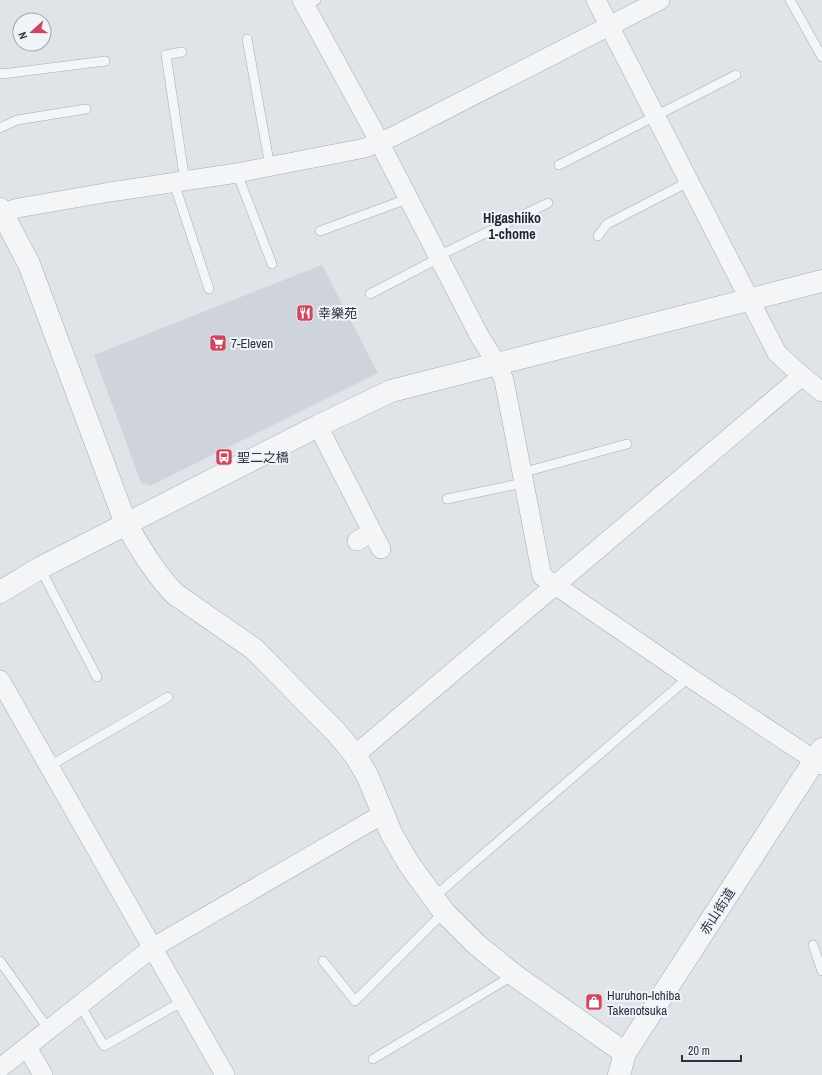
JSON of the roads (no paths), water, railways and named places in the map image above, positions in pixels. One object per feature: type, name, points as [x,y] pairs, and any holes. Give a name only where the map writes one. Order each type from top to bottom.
[{"type":"street","points":[[596,0],[690,180],[750,299],[762,328],[776,353],[822,392]]},
{"type":"street","points":[[625,1053],[514,975],[477,945],[439,904],[409,864],[392,835],[367,775],[355,755],[336,732],[254,649],[175,594],[165,584],[143,554],[126,524],[29,264],[1,212],[110,192],[237,173],[364,148],[379,143],[660,0]]},
{"type":"street","points":[[307,2],[408,199],[480,337],[497,364],[504,380],[542,576],[689,677],[819,758]]},
{"type":"street","points":[[0,592],[40,568],[318,426],[391,391],[822,281]]},
{"type":"street","points":[[355,755],[802,376]]},
{"type":"street","points":[[318,426],[370,541]]},
{"type":"street","points":[[0,680],[48,767],[225,1075]]},
{"type":"street","name":"赤山街道","points":[[619,1075],[625,1053],[819,758]]},
{"type":"street","points":[[0,1068],[152,948],[383,814]]},
{"type":"street","points":[[27,1047],[43,1075]]},
{"type":"lane","points":[[790,0],[822,57]]},
{"type":"lane","points":[[247,40],[270,166]]},
{"type":"lane","points":[[182,52],[166,55],[179,182],[209,289]]},
{"type":"lane","points":[[0,73],[2,74],[105,60]]},
{"type":"lane","points":[[559,165],[736,75]]},
{"type":"lane","points":[[0,128],[17,120],[86,109]]},
{"type":"lane","points":[[237,173],[272,264]]},
{"type":"lane","points":[[598,236],[607,224],[690,180]]},
{"type":"lane","points":[[320,231],[408,199]]},
{"type":"lane","points":[[370,294],[548,202]]},
{"type":"lane","points":[[447,499],[522,478],[627,444]]},
{"type":"lane","points":[[40,568],[97,677]]},
{"type":"lane","points":[[323,961],[355,1001],[439,904],[689,677]]},
{"type":"lane","points":[[48,767],[168,697]]},
{"type":"lane","points":[[813,945],[822,971]]},
{"type":"lane","points":[[0,961],[49,1030]]},
{"type":"lane","points":[[373,1059],[514,975]]},
{"type":"lane","points":[[80,1005],[104,1046],[183,1001]]},
{"type":"place","name":"幸樂苑","points":[[305,313]]},
{"type":"place","name":"7-Eleven","points":[[218,343]]},
{"type":"place","name":"聖二之橋","points":[[224,457]]},
{"type":"place","name":"Huruhon-Ichiba Takenotsuka","points":[[594,1002]]},
{"type":"district","name":"Higashiiko 1-chome","points":[[512,226]]}]
